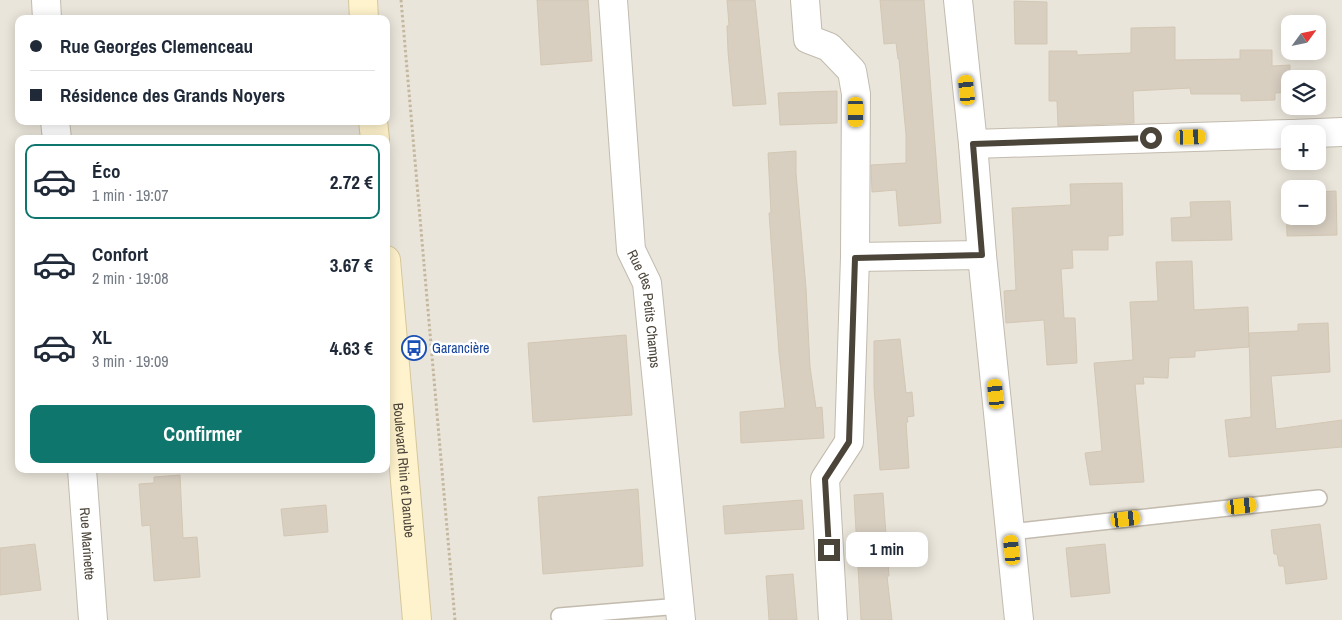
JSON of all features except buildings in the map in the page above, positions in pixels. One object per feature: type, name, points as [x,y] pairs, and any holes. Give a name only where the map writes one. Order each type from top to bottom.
[{"type":"main road","points":[[363,0],[364,15]]},
{"type":"main road","name":"Boulevard Rhin et Danube","points":[[390,306],[417,620]]},
{"type":"street","points":[[46,0],[47,15]]},
{"type":"street","name":"Rue des Petits Champs","points":[[613,0],[631,250],[647,283],[681,613]]},
{"type":"street","points":[[805,0],[808,39],[829,47],[852,71],[856,94],[855,258],[849,442],[825,479],[834,620]]},
{"type":"street","points":[[958,0],[1019,620]]},
{"type":"street","points":[[1326,133],[1342,132]]},
{"type":"street","points":[[973,144],[1281,134]]},
{"type":"street","points":[[855,258],[982,255]]},
{"type":"street","name":"Rue Marinette","points":[[82,473],[93,620]]},
{"type":"lane","points":[[1010,532],[1319,498]]},
{"type":"lane","points":[[559,616],[681,613]]},
{"type":"path","points":[[401,0],[455,620]]},
{"type":"shaded area","points":[[0,0],[1342,0],[1342,620],[0,620]]},
{"type":"place","name":"Garancière","points":[[414,348]]},
{"type":"route","points":[[829,550],[825,479],[849,442],[855,258],[982,255],[973,144],[1151,138]]}]
